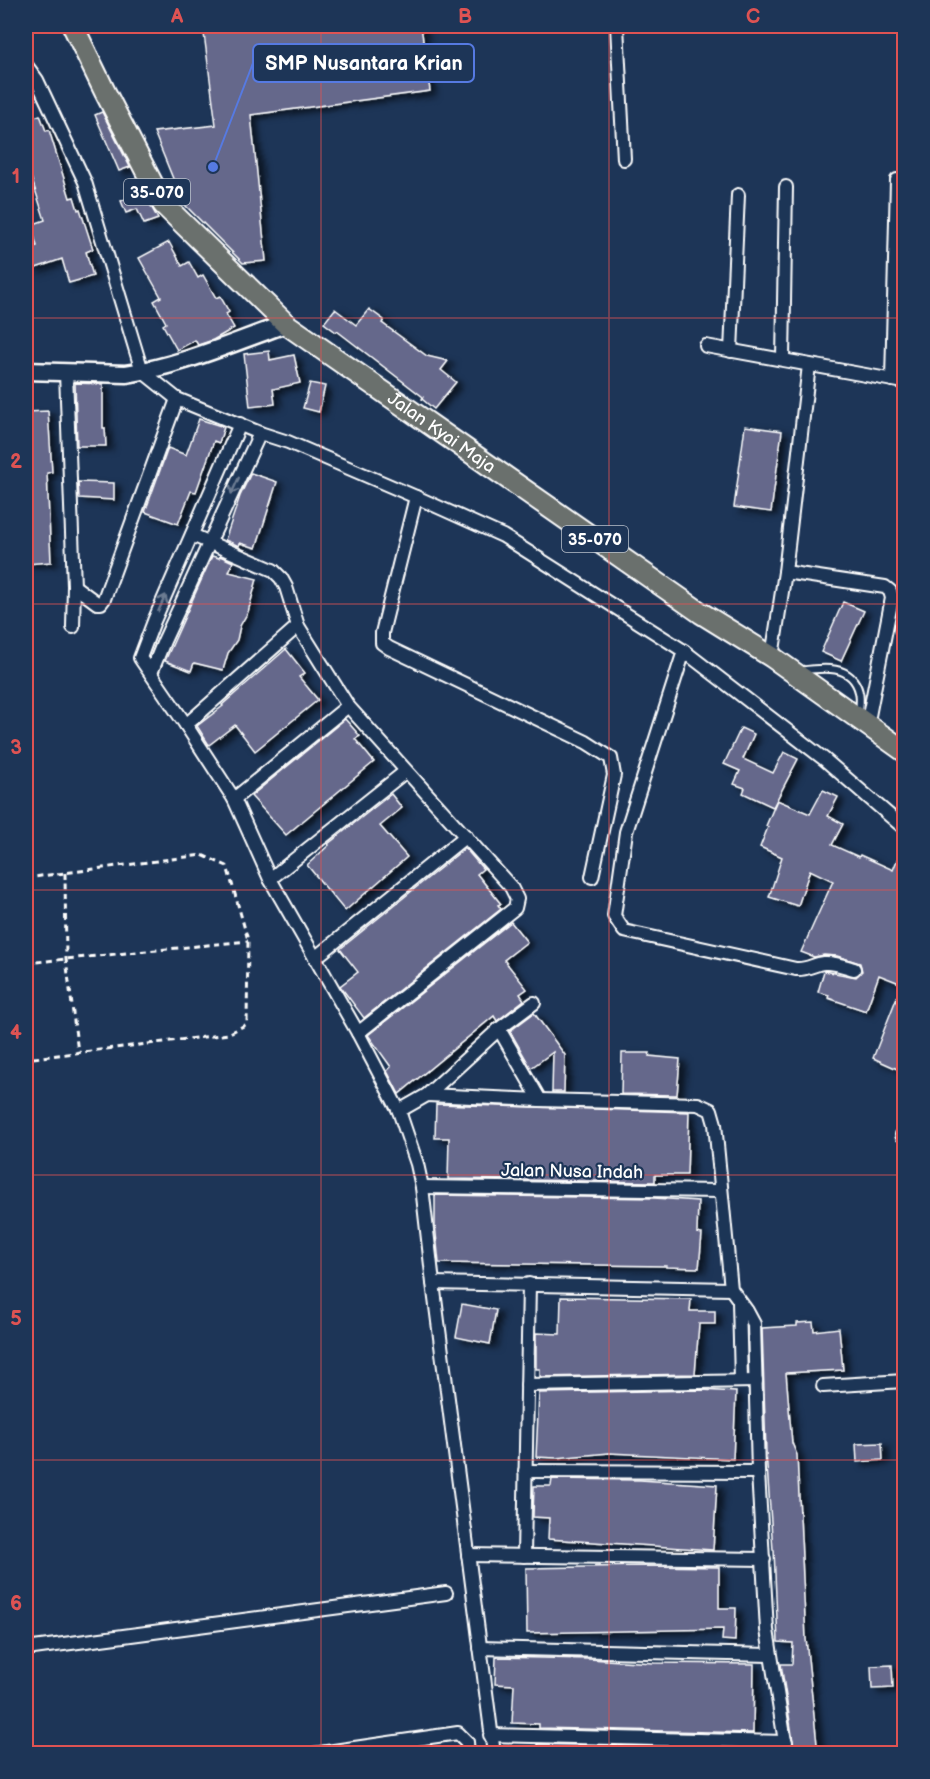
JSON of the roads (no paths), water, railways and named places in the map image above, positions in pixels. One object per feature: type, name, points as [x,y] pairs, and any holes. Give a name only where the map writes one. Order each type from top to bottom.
[{"type":"main road","name":"Jalan Kyai Maja","points":[[73,26],[163,204],[286,324],[701,614],[771,657],[904,752]]},
{"type":"main road","points":[[26,371],[126,374],[177,362],[286,324]]},
{"type":"street","points":[[617,26],[624,159]]},
{"type":"street","points":[[26,65],[37,80],[85,182],[148,369],[177,399],[288,442],[503,536],[684,651],[824,759],[904,828]]},
{"type":"street","points":[[706,346],[898,381],[897,180]]},
{"type":"street","points":[[783,359],[786,187]]},
{"type":"street","points":[[731,351],[738,195]]},
{"type":"street","points":[[771,657],[785,572],[809,365]]},
{"type":"street","points":[[66,373],[74,586],[73,627]]},
{"type":"street","points":[[74,586],[97,603],[101,603],[104,599],[177,399]]},
{"type":"street","points":[[240,424],[140,658],[234,799],[270,879],[358,1033],[399,1112],[417,1164],[422,1187],[494,1754]]},
{"type":"street","points":[[152,673],[164,641],[260,432]]},
{"type":"street","points":[[416,496],[382,633],[382,643],[586,742],[611,758],[614,775],[592,877]]},
{"type":"street","points":[[192,535],[273,570],[281,578],[298,626],[348,706],[512,887],[517,899],[514,908],[358,1033]]},
{"type":"street","points":[[785,572],[885,587],[890,591],[892,598],[863,723]]},
{"type":"street","points":[[186,725],[298,626]]},
{"type":"street","points":[[684,651],[626,831],[614,916],[624,931],[802,969],[823,963],[854,969]]},
{"type":"street","points":[[234,799],[348,706]]},
{"type":"street","points":[[270,879],[406,771]]},
{"type":"street","points":[[315,958],[466,836]]},
{"type":"street","points":[[399,1112],[427,1095],[499,1029],[534,1003]]},
{"type":"street","points":[[499,1029],[540,1100]]},
{"type":"street","points":[[427,1095],[698,1104],[711,1110],[715,1124],[731,1288],[754,1324],[758,1472],[767,1630],[786,1748],[490,1735]]},
{"type":"street","name":"Jalan Nusa Indah","points":[[422,1187],[721,1191]]},
{"type":"street","points":[[433,1283],[731,1288]]},
{"type":"street","points":[[524,1556],[529,1284]]},
{"type":"street","points":[[739,1301],[741,1381]]},
{"type":"street","points":[[527,1385],[756,1381]]},
{"type":"street","points":[[823,1386],[904,1381]]},
{"type":"street","points":[[525,1471],[758,1472]]},
{"type":"street","points":[[468,1555],[764,1558]]},
{"type":"street","points":[[26,1648],[446,1593]]},
{"type":"street","points":[[480,1648],[770,1655]]},
{"type":"street","points":[[313,1754],[382,1749],[458,1733],[467,1742],[468,1754]]},
{"type":"lane","points":[[793,673],[822,668],[836,669],[849,676],[860,693],[863,723]]},
{"type":"place","name":"SMP Nusantara Krian","points":[[213,167]]}]
